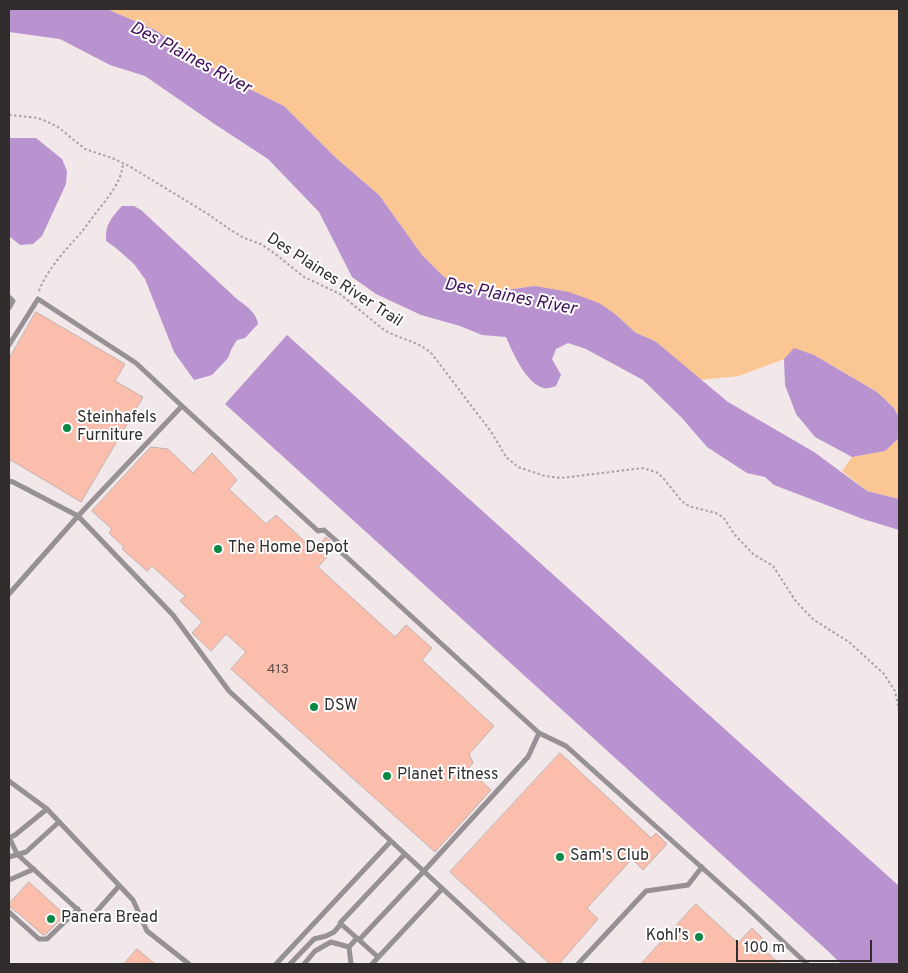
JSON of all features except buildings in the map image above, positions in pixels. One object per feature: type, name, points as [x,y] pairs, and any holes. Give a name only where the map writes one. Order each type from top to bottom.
[{"type":"lane","points":[[9,297],[13,301],[9,308]]},
{"type":"lane","points":[[9,345],[38,299],[136,363],[318,531],[324,530],[341,545],[341,552],[539,733],[566,746],[807,964]]},
{"type":"lane","points":[[9,594],[78,516],[182,406]]},
{"type":"lane","points":[[9,481],[78,516],[172,615],[230,691],[524,964]]},
{"type":"lane","points":[[349,947],[424,871],[528,757],[539,733]]},
{"type":"lane","points":[[9,781],[47,809],[133,900],[147,931],[189,964]]},
{"type":"lane","points":[[47,809],[15,836],[9,838],[17,854],[89,920],[119,886]]},
{"type":"lane","points":[[9,857],[26,852],[59,822]]},
{"type":"lane","points":[[276,964],[391,841]]},
{"type":"lane","points":[[290,964],[314,939],[334,932],[340,923],[404,854]]},
{"type":"lane","points":[[578,964],[646,891],[688,885],[702,867]]},
{"type":"lane","points":[[9,880],[34,870]]},
{"type":"lane","points":[[372,964],[442,889]]},
{"type":"lane","points":[[9,912],[39,939],[46,939],[78,909]]},
{"type":"lane","points":[[341,924],[378,957]]},
{"type":"lane","points":[[304,964],[315,951],[331,942],[349,947]]},
{"type":"lane","points":[[349,947],[351,964]]},
{"type":"path","name":"Des Plaines River Trail","points":[[9,115],[38,118],[48,122],[58,127],[85,148],[123,163],[244,238],[261,244],[304,277],[340,294],[384,330],[425,347],[492,433],[506,457],[518,467],[545,476],[561,478],[643,468],[656,472],[685,504],[716,513],[722,517],[735,535],[753,554],[773,566],[795,600],[814,620],[849,642],[884,674],[895,691],[899,711]]},
{"type":"path","points":[[38,299],[39,290],[50,271],[114,188],[123,171],[123,163]]},
{"type":"shaded area","points":[[107,9],[899,9],[899,418],[894,408],[877,392],[814,355],[794,349],[784,359],[739,376],[700,380],[655,341],[636,333],[615,314],[535,286],[484,293],[444,277],[422,255],[379,195],[335,157],[284,106],[229,79],[155,30]]},
{"type":"shaded area","points":[[899,438],[899,499],[867,491],[842,471],[852,457],[885,451]]},
{"type":"water","name":"Des Plaines River","points":[[9,9],[107,9],[155,30],[229,79],[284,106],[335,157],[379,195],[422,255],[444,277],[484,293],[535,286],[569,292],[599,303],[615,314],[636,333],[655,341],[728,402],[814,452],[867,491],[899,499],[899,530],[863,519],[774,485],[765,477],[747,473],[707,447],[682,418],[643,380],[586,349],[568,343],[556,349],[552,359],[561,375],[556,386],[544,388],[531,381],[516,359],[506,337],[482,335],[460,326],[421,315],[376,294],[352,277],[319,212],[268,159],[145,76],[110,65],[60,39],[9,32]]},
{"type":"water","points":[[9,138],[36,138],[62,159],[67,171],[66,184],[42,236],[33,244],[20,245],[9,236]]},
{"type":"water","points":[[122,206],[134,206],[141,210],[256,317],[258,324],[245,338],[237,340],[228,358],[212,375],[194,380],[174,352],[145,279],[134,264],[106,241],[110,222]]},
{"type":"water","points":[[287,335],[899,886],[899,964],[841,964],[225,404]]},
{"type":"water","points":[[794,348],[814,355],[877,392],[894,408],[899,418],[899,438],[885,451],[852,457],[815,437],[796,414],[785,385],[784,359]]},
{"type":"place","name":"Steinhafels Furniture","points":[[67,428]]},
{"type":"place","name":"The Home Depot","points":[[218,549]]},
{"type":"place","name":"DSW","points":[[314,707]]},
{"type":"place","name":"Planet Fitness","points":[[387,776]]},
{"type":"place","name":"Sam's Club","points":[[560,857]]},
{"type":"place","name":"Panera Bread","points":[[51,919]]},
{"type":"place","name":"Kohl's","points":[[699,937]]}]
